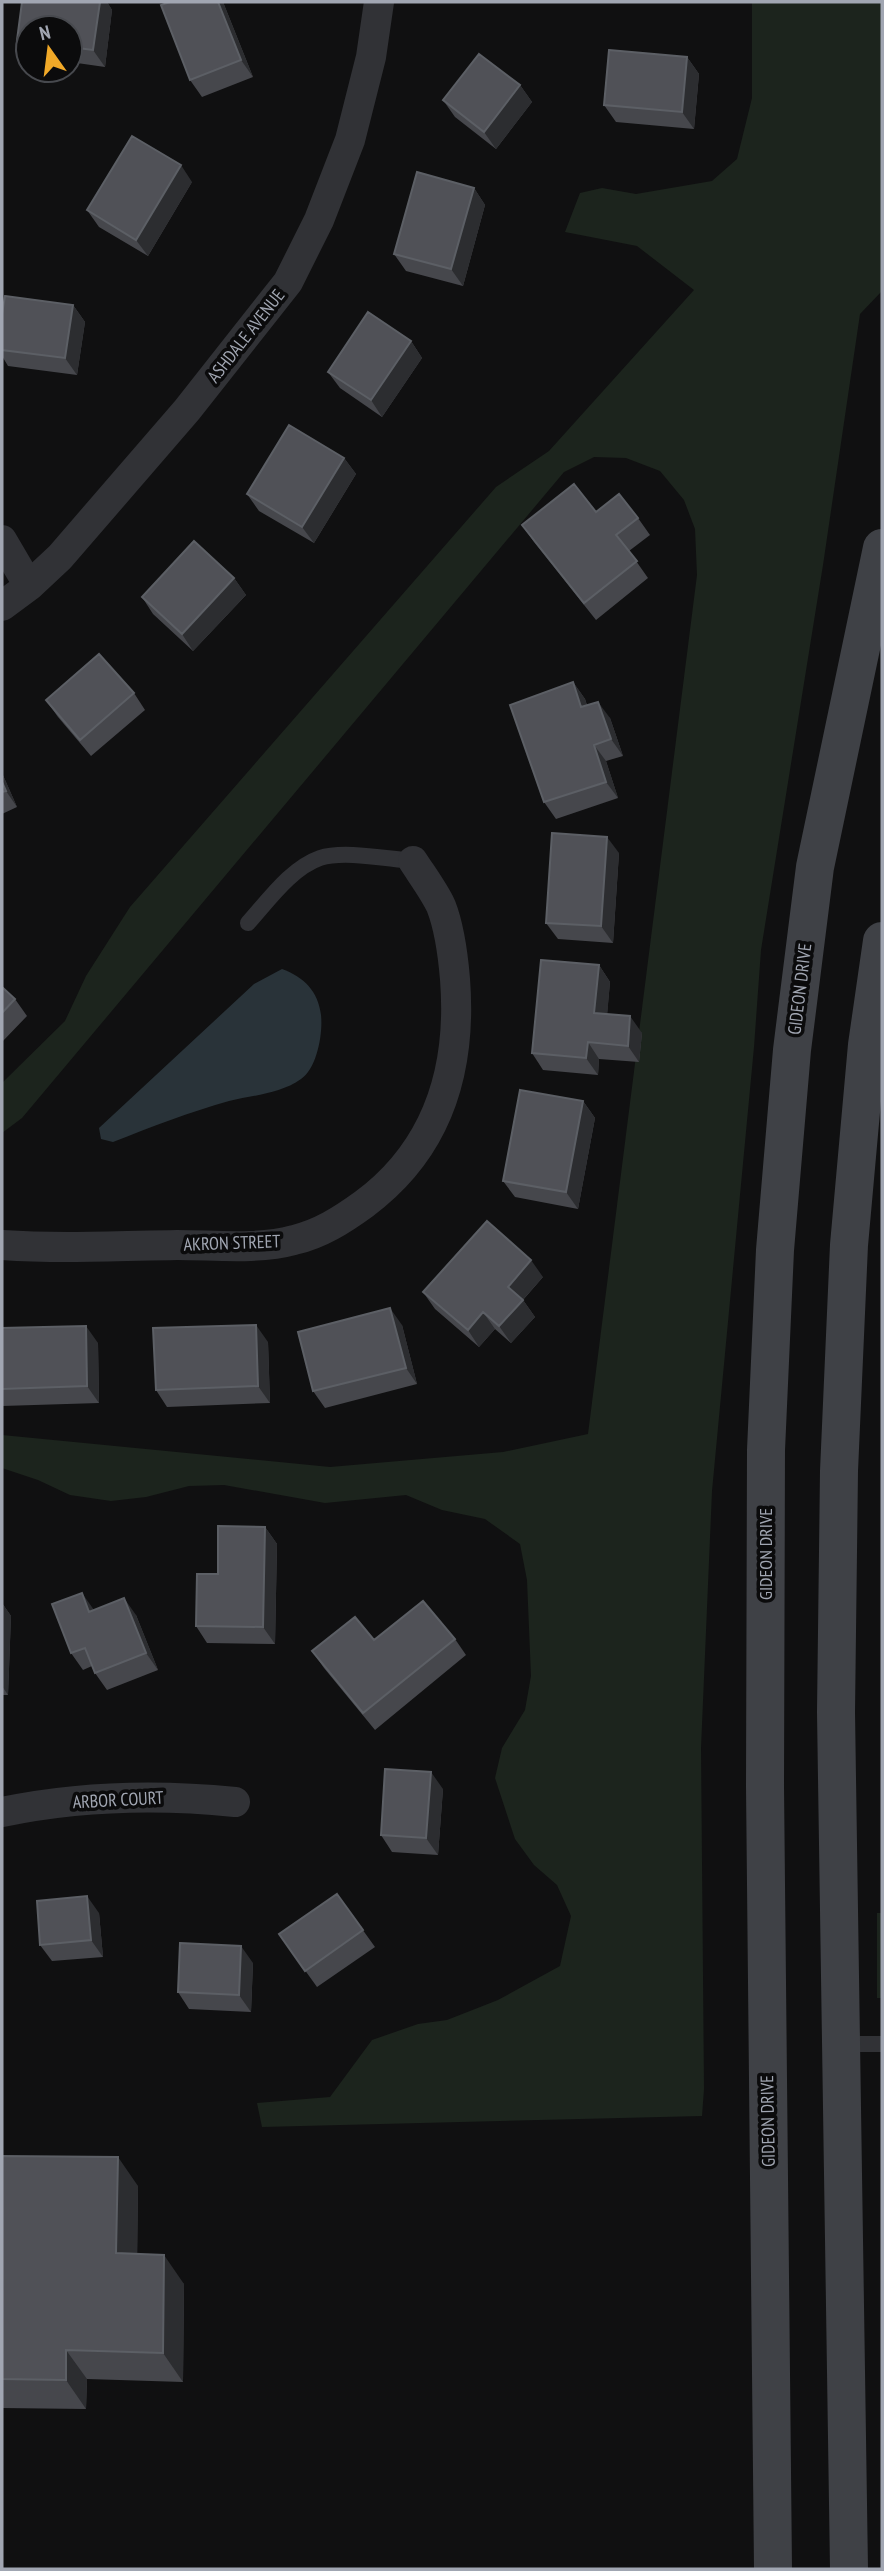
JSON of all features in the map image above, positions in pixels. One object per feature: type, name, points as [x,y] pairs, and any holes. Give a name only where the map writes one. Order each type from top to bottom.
[{"type":"main road","name":"GIDEON DRIVE","points":[[773,2569],[765,1773],[766,1450],[775,1250],[792,1050],[815,867],[882,548]]},
{"type":"main road","points":[[849,2569],[836,1712],[839,1471],[849,1245],[867,1045],[882,941]]},
{"type":"street","name":"ASHDALE AVENUE","points":[[2,606],[29,586],[60,557],[187,410],[288,282],[319,220],[350,140],[371,57],[379,2]]},
{"type":"street","points":[[2,540],[29,586]]},
{"type":"street","name":"AKRON STREET","points":[[2,1245],[268,1245],[316,1234],[342,1220],[390,1183],[411,1159],[429,1132],[443,1098],[453,1060],[457,1007],[453,950],[440,906],[413,861]]},
{"type":"street","name":"ARBOR COURT","points":[[2,1812],[29,1806],[111,1797],[189,1797],[235,1802]]},
{"type":"lane","points":[[248,923],[295,874],[308,863],[323,857],[345,855],[413,861]]},
{"type":"lane","points":[[842,2044],[882,2044]]},
{"type":"shaded area","points":[[752,2],[882,2],[882,291],[860,314],[761,950],[712,1491],[701,1748],[702,2116],[262,2127],[257,2103],[330,2097],[372,2040],[418,2024],[447,2020],[498,2000],[560,1966],[571,1916],[557,1885],[534,1865],[515,1839],[495,1778],[502,1748],[525,1710],[531,1676],[527,1580],[520,1544],[485,1519],[442,1510],[406,1495],[325,1503],[224,1485],[189,1486],[146,1497],[111,1501],[70,1495],[38,1480],[2,1468],[2,1435],[330,1467],[503,1452],[588,1434],[697,575],[695,529],[684,500],[660,471],[626,458],[594,457],[564,472],[22,1118],[2,1133],[2,1083],[65,1021],[86,976],[130,907],[496,487],[549,451],[694,290],[637,246],[565,232],[580,193],[602,188],[636,194],[712,181],[737,159],[752,98]]},
{"type":"shaded area","points":[[282,969],[309,986],[319,1006],[320,1041],[307,1074],[293,1084],[275,1091],[214,1105],[113,1142],[101,1139],[99,1128],[254,984]]},
{"type":"shaded area","points":[[877,1913],[882,1913],[882,1998],[877,1998]]},
{"type":"building","points":[[22,2],[100,2],[93,50],[84,49],[84,14],[20,14]]},
{"type":"building","points":[[170,2],[218,2],[241,60],[190,80],[161,5]]},
{"type":"building","points":[[609,50],[687,57],[682,112],[604,105]]},
{"type":"building","points":[[479,54],[520,85],[484,132],[443,100]]},
{"type":"building","points":[[132,136],[181,165],[136,240],[87,210]]},
{"type":"building","points":[[417,172],[474,188],[451,269],[394,254]]},
{"type":"building","points":[[5,296],[73,305],[65,358],[2,350]]},
{"type":"building","points":[[368,312],[411,341],[371,400],[328,372]]},
{"type":"building","points":[[289,425],[344,458],[302,527],[247,494]]},
{"type":"building","points":[[574,484],[596,512],[619,494],[638,518],[616,535],[637,561],[584,603],[522,525]]},
{"type":"building","points":[[194,541],[234,578],[182,634],[142,597]]},
{"type":"building","points":[[99,654],[134,693],[80,740],[46,700]]},
{"type":"building","points":[[573,682],[581,707],[598,702],[611,739],[594,745],[606,782],[544,802],[510,705]]},
{"type":"building","points":[[552,833],[607,837],[601,926],[546,923]]},
{"type":"building","points":[[541,960],[599,965],[594,1013],[630,1016],[628,1046],[588,1042],[586,1058],[532,1053]]},
{"type":"building","points":[[2,987],[15,999],[2,1013]]},
{"type":"building","points":[[520,1090],[583,1101],[566,1192],[503,1181]]},
{"type":"building","points":[[487,1221],[531,1260],[508,1287],[523,1300],[499,1326],[483,1312],[468,1330],[423,1292]]},
{"type":"building","points":[[390,1308],[406,1368],[313,1391],[298,1332]]},
{"type":"building","points":[[256,1325],[258,1386],[156,1390],[153,1328]]},
{"type":"building","points":[[86,1326],[87,1386],[2,1389],[2,1328]]},
{"type":"building","points":[[218,1526],[265,1527],[263,1627],[196,1626],[197,1574],[218,1574]]},
{"type":"building","points":[[82,1593],[89,1612],[124,1598],[146,1653],[95,1673],[85,1648],[71,1653],[52,1604]]},
{"type":"building","points":[[423,1601],[455,1639],[363,1713],[312,1651],[355,1617],[374,1640]]},
{"type":"building","points":[[385,1769],[431,1772],[426,1838],[381,1835]]},
{"type":"building","points":[[337,1894],[363,1930],[305,1971],[279,1934]]},
{"type":"building","points":[[87,1896],[91,1940],[40,1945],[37,1901]]},
{"type":"building","points":[[180,1943],[241,1946],[239,1995],[178,1992]]},
{"type":"building","points":[[2,2156],[118,2157],[116,2253],[164,2255],[163,2353],[66,2350],[66,2380],[2,2379]]}]
